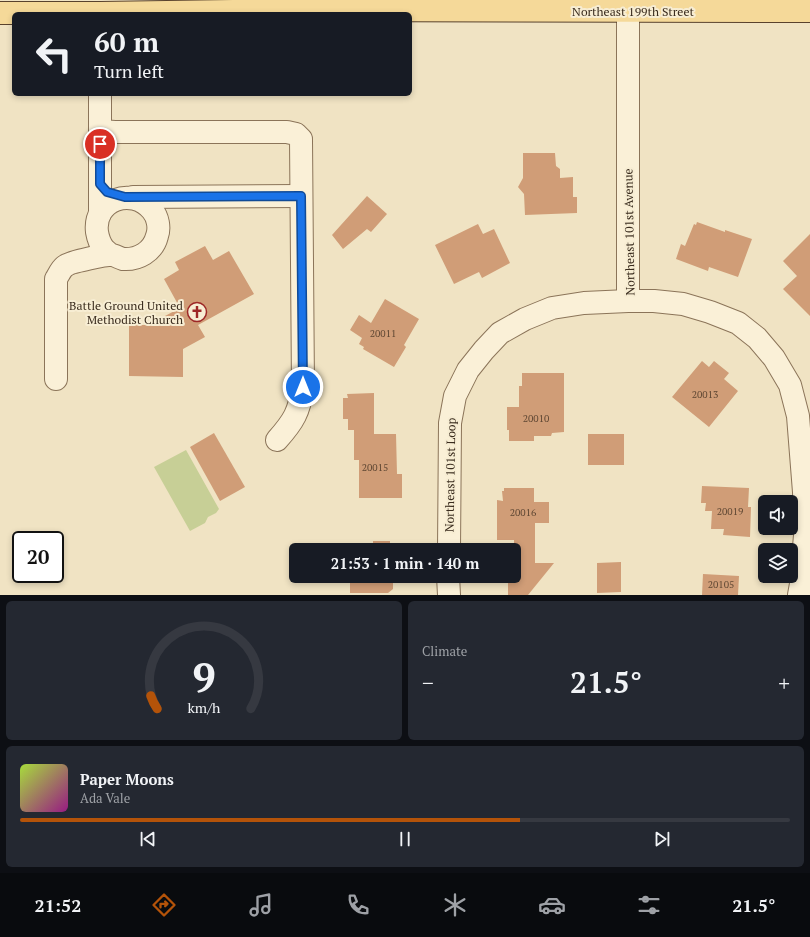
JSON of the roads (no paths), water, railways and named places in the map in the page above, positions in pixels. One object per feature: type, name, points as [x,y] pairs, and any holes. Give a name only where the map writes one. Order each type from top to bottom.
[{"type":"main road","name":"Northeast 199th Street","points":[[166,12],[628,5],[810,11]]},
{"type":"main road","name":"Northeast 199th Street","points":[[0,13],[12,13]]},
{"type":"street","name":"Northeast 101st Avenue","points":[[628,5],[628,301],[654,301],[683,304],[710,312],[738,323],[757,338],[774,358],[790,385],[798,416],[804,492],[805,535],[799,595]]},
{"type":"street","points":[[100,96],[100,131],[100,184],[100,213],[96,225],[98,239],[111,255],[121,259],[135,258],[145,254],[153,246],[158,235],[158,222],[154,213],[148,204],[136,198],[125,197],[107,192],[100,184]]},
{"type":"street","points":[[100,131],[287,132],[296,134],[301,139],[303,387],[301,402],[297,414],[289,427],[277,440]]},
{"type":"street","points":[[100,213],[106,205],[114,200],[125,197],[301,196]]},
{"type":"street","points":[[56,379],[56,279],[60,271],[66,265],[75,261],[111,255]]},
{"type":"street","name":"Northeast 101st Loop","points":[[449,543],[450,423],[455,396],[468,370],[500,333],[525,319],[552,308],[584,303],[628,301]]},
{"type":"street","points":[[448,583],[449,595]]},
{"type":"place","name":"Battle Ground United Methodist Church","points":[[197,312]]}]
